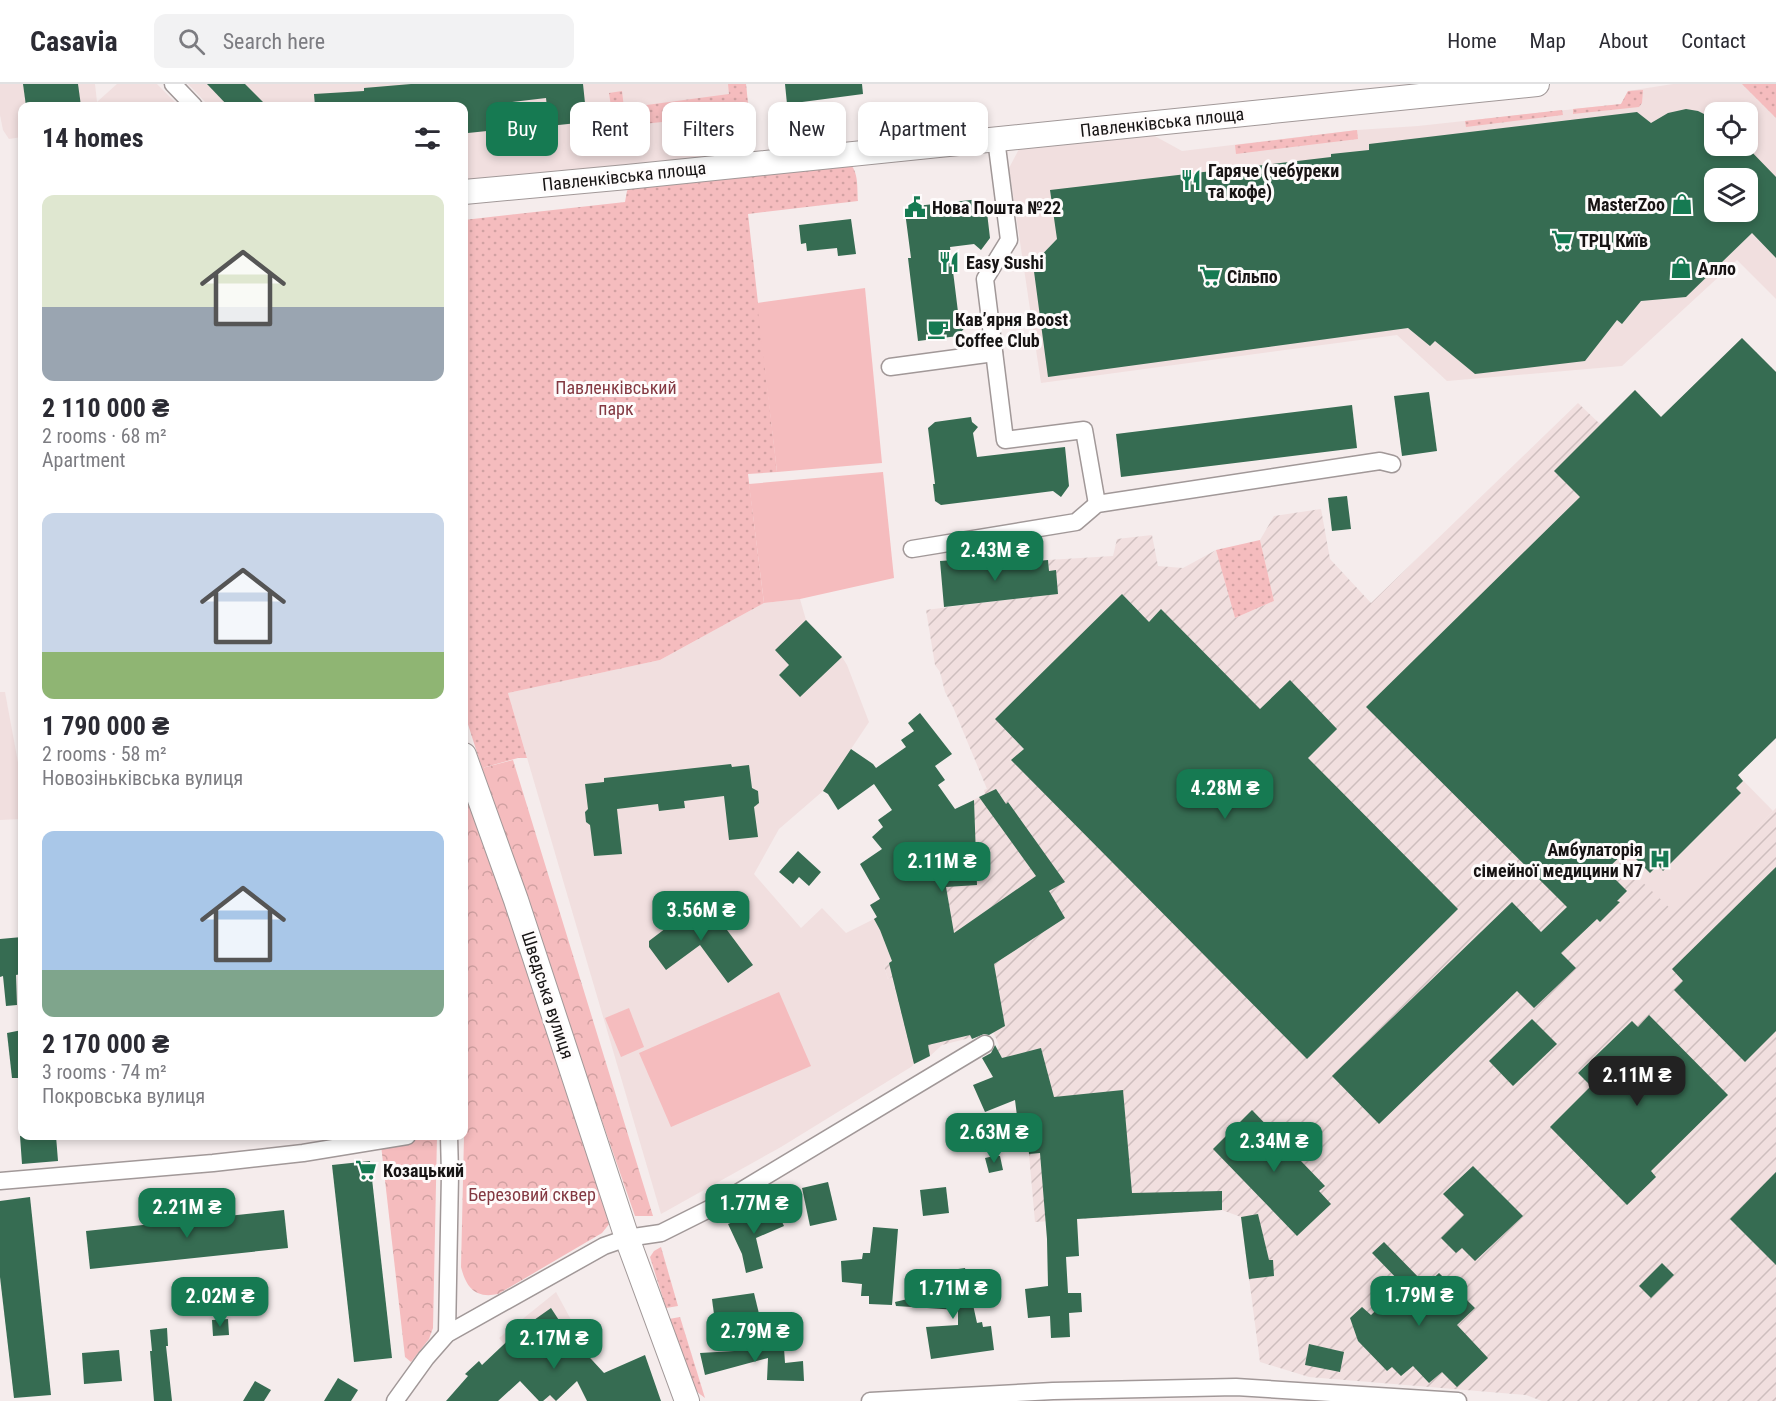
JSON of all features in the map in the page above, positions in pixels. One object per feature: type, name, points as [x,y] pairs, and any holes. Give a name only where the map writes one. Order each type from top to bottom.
[{"type":"street","points":[[173,84],[190,102]]},
{"type":"street","name":"Павленківська площа","points":[[468,192],[1537,84]]},
{"type":"street","points":[[996,139],[1009,240],[985,279],[1005,440],[1084,430],[1097,504]]},
{"type":"street","points":[[890,367],[994,353]]},
{"type":"street","points":[[912,549],[1076,522],[1097,504],[1380,462],[1392,464]]},
{"type":"street","name":"Шведська вулиця","points":[[468,766],[516,900],[627,1238],[687,1401]]},
{"type":"street","points":[[395,1401],[426,1358],[447,1334],[604,1246],[627,1238],[661,1233],[719,1204],[985,1044]]},
{"type":"street","points":[[0,1181],[224,1162],[303,1153],[383,1140]]},
{"type":"street","points":[[447,1334],[449,1140]]},
{"type":"street","points":[[870,1401],[1053,1391],[1236,1387],[1456,1401]]},
{"type":"shaded area","points":[[0,84],[95,84],[97,102],[18,102],[18,138],[9,139],[3,130],[0,115]]},
{"type":"shaded area","points":[[117,84],[157,84],[175,102],[97,102]]},
{"type":"shaded area","points":[[188,84],[746,84],[748,102],[662,102],[662,156],[712,156],[468,181],[468,102],[205,102]]},
{"type":"shaded area","points":[[1673,84],[1776,84],[1776,299],[1737,260],[1622,366],[1447,381],[1397,335],[1041,383],[1009,168],[1019,149],[1153,135],[1182,151],[1357,130],[1418,126],[1621,104],[1628,91]]},
{"type":"shaded area","points":[[1742,338],[1776,372],[1776,738],[1738,775],[1721,758],[1618,859],[1672,910],[1776,808],[1776,1401],[1542,1401],[1526,1395],[1309,1377],[1260,1362],[1241,1217],[1222,1210],[1035,1222],[1029,1154],[1039,1153],[1022,1101],[997,1049],[999,1045],[993,1032],[942,1045],[930,1056],[914,1064],[892,977],[888,979],[884,966],[892,961],[874,919],[877,917],[870,905],[880,899],[952,811],[985,794],[984,790],[987,789],[945,692],[940,672],[935,665],[926,610],[1051,594],[1048,560],[1113,556],[1117,539],[1152,535],[1158,566],[1183,568],[1216,550],[1235,618],[1274,601],[1260,540],[1274,516],[1321,509],[1330,559],[1371,603],[1578,403],[1600,424],[1635,390],[1661,417]]},
{"type":"shaded area","points":[[800,599],[806,620],[847,665],[869,722],[823,791],[779,829],[754,874],[801,928],[822,908],[846,933],[874,919],[892,961],[884,966],[888,979],[892,977],[914,1064],[781,1147],[661,1214],[508,693],[660,660],[764,603]]},
{"type":"shaded area","points":[[0,692],[5,692],[18,762],[18,819],[0,820]]},
{"type":"shaded area","points":[[1721,758],[1773,811],[1672,911],[1618,859]]},
{"type":"shaded area","points":[[556,1292],[595,1364],[556,1401],[546,1399],[539,1401],[528,1389],[535,1380],[499,1338]]},
{"type":"green space","points":[[728,84],[746,84],[748,102],[669,102],[729,94]]},
{"type":"green space","points":[[1742,84],[1776,84],[1776,118]]},
{"type":"green space","points":[[1643,90],[1642,103],[1639,107],[1573,114],[1573,109],[1621,104],[1628,91]]},
{"type":"green space","points":[[622,91],[623,102],[610,102],[609,93]]},
{"type":"green space","points":[[662,103],[662,122],[650,123],[650,105]]},
{"type":"green space","points":[[1562,110],[1563,115],[1466,127],[1465,121]]},
{"type":"green space","points":[[1357,130],[1358,139],[1236,154],[1235,145]]},
{"type":"green space","name":"Павленківський парк","points":[[849,163],[856,175],[858,201],[748,214],[777,472],[748,474],[764,603],[660,660],[508,693],[527,758],[518,758],[482,768],[468,724],[468,220],[625,202],[630,186]]},
{"type":"green space","points":[[865,288],[882,463],[777,472],[757,303]]},
{"type":"green space","points":[[883,472],[894,578],[800,599],[764,603],[749,484]]},
{"type":"green space","points":[[1260,540],[1274,601],[1235,618],[1216,550]]},
{"type":"green space","points":[[513,760],[653,1216],[635,1216],[482,768]]},
{"type":"green space","name":"Березовий сквер","points":[[468,799],[473,807],[610,1223],[602,1233],[498,1294],[483,1295],[473,1290],[461,1267],[464,1140],[468,1140]]},
{"type":"green space","points":[[779,992],[811,1066],[671,1127],[639,1053]]},
{"type":"green space","points":[[629,1008],[644,1047],[621,1057],[605,1018]]},
{"type":"green space","points":[[380,1140],[437,1140],[433,1328],[429,1339],[411,1362],[405,1357]]},
{"type":"green space","points":[[661,1247],[678,1306],[666,1308],[650,1257]]},
{"type":"green space","points":[[680,1317],[705,1398],[696,1391],[669,1319]]},
{"type":"building","points":[[23,84],[78,84],[80,102],[25,102]]},
{"type":"building","points":[[207,84],[245,84],[263,102],[224,102]]},
{"type":"building","points":[[411,84],[583,84],[585,102],[570,102],[570,124],[558,125],[558,102],[546,102],[546,98],[486,102],[486,131],[468,133],[468,102],[315,102],[314,94],[364,91],[364,88]]},
{"type":"building","points":[[785,84],[862,84],[863,94],[787,102]]},
{"type":"building","points":[[1686,109],[1698,111],[1704,114],[1704,156],[1756,156],[1776,177],[1776,258],[1752,233],[1686,297],[1641,301],[1622,324],[1617,320],[1585,361],[1475,374],[1435,341],[1430,346],[1408,328],[1048,377],[1033,264],[1057,239],[1050,190],[1331,157],[1331,154],[1369,150],[1369,144],[1637,112],[1651,123],[1668,113]]},
{"type":"building","points":[[980,199],[986,204],[990,238],[981,250],[974,244],[950,247],[959,320],[966,326],[958,336],[918,341],[908,258],[911,258],[905,212],[907,207]]},
{"type":"building","points":[[851,219],[856,254],[838,256],[837,248],[807,251],[806,243],[801,244],[799,225]]},
{"type":"building","points":[[1742,338],[1776,372],[1776,738],[1738,775],[1743,781],[1736,788],[1741,793],[1663,871],[1658,865],[1650,873],[1627,850],[1606,870],[1627,891],[1617,901],[1620,902],[1600,922],[1597,919],[1561,953],[1576,968],[1534,1008],[1517,991],[1379,1124],[1332,1076],[1512,902],[1541,932],[1567,907],[1366,707],[1580,497],[1554,471],[1635,390],[1661,417]]},
{"type":"building","points":[[1429,392],[1437,451],[1402,456],[1394,396]]},
{"type":"building","points":[[1352,405],[1357,448],[1121,477],[1116,434]]},
{"type":"building","points":[[971,417],[972,422],[978,427],[973,433],[977,457],[1065,447],[1069,486],[1061,497],[1053,491],[941,505],[935,501],[928,428],[935,422]]},
{"type":"building","points":[[1347,496],[1351,529],[1332,531],[1328,498]]},
{"type":"building","points":[[968,559],[968,567],[1048,560],[1049,571],[1056,570],[1058,594],[944,607],[940,561]]},
{"type":"building","points":[[1122,594],[1149,622],[1161,609],[1260,709],[1290,680],[1337,729],[1308,758],[1458,909],[1307,1059],[1011,760],[1024,749],[995,719]]},
{"type":"building","points":[[806,620],[842,657],[800,697],[779,675],[789,665],[775,650]]},
{"type":"building","points":[[920,713],[952,754],[935,766],[945,780],[938,785],[955,809],[974,800],[977,885],[946,887],[954,933],[1036,876],[979,797],[996,789],[1006,804],[1008,802],[1065,882],[1049,891],[1065,918],[994,964],[1005,1026],[989,1035],[984,1034],[972,1039],[970,1035],[928,1045],[930,1056],[914,1064],[889,963],[892,961],[874,919],[877,917],[870,905],[880,899],[860,864],[882,849],[872,837],[883,827],[878,820],[892,810],[874,784],[838,810],[828,794],[823,791],[851,749],[876,768],[906,747],[901,740],[914,731],[908,723]]},
{"type":"building","points":[[731,764],[732,767],[749,765],[752,788],[758,791],[759,803],[754,807],[758,837],[729,840],[724,796],[684,801],[685,808],[659,811],[658,804],[617,809],[622,854],[594,856],[590,825],[586,822],[585,812],[588,809],[585,784],[604,782],[604,778]]},
{"type":"building","points":[[798,851],[821,872],[809,886],[799,877],[793,884],[779,872]]},
{"type":"building","points":[[1776,867],[1776,1031],[1745,1062],[1674,990],[1683,981],[1672,969]]},
{"type":"building","points":[[704,899],[753,965],[728,983],[700,945],[666,970],[649,947],[649,941]]},
{"type":"building","points":[[18,937],[17,1005],[6,1006],[3,976],[0,977],[0,939]]},
{"type":"building","points":[[1649,1015],[1728,1095],[1651,1171],[1656,1177],[1627,1205],[1550,1127],[1591,1086],[1578,1073],[1632,1021],[1638,1027]]},
{"type":"building","points":[[1532,1019],[1557,1044],[1513,1086],[1489,1061]]},
{"type":"building","points":[[18,1031],[18,1078],[12,1078],[7,1033]]},
{"type":"building","points":[[995,1045],[1002,1058],[1041,1048],[1054,1097],[1123,1090],[1132,1193],[1222,1191],[1222,1210],[1077,1219],[1079,1256],[1066,1257],[1068,1293],[1081,1293],[1082,1312],[1069,1313],[1070,1337],[1051,1338],[1050,1316],[1028,1318],[1025,1289],[1048,1286],[1047,1239],[1040,1153],[1029,1154],[1027,1131],[1019,1132],[1015,1100],[985,1112],[973,1085],[993,1077],[982,1058],[991,1053]]},
{"type":"building","points":[[1252,1110],[1325,1186],[1319,1191],[1331,1204],[1297,1236],[1213,1149]]},
{"type":"building","points":[[20,1140],[56,1140],[58,1161],[22,1164]]},
{"type":"building","points":[[1000,1156],[1003,1170],[989,1173],[985,1158]]},
{"type":"building","points":[[370,1161],[392,1358],[354,1362],[332,1165]]},
{"type":"building","points":[[1473,1166],[1523,1216],[1475,1261],[1462,1248],[1456,1253],[1441,1238],[1464,1215],[1443,1194]]},
{"type":"building","points":[[1776,1172],[1776,1265],[1730,1219]]},
{"type":"building","points":[[828,1182],[837,1220],[810,1226],[802,1188]]},
{"type":"building","points":[[946,1187],[949,1213],[923,1216],[920,1190]]},
{"type":"building","points":[[30,1197],[51,1395],[14,1398],[0,1277],[0,1201]]},
{"type":"building","points":[[774,1205],[784,1226],[756,1238],[763,1268],[746,1273],[742,1254],[728,1224]]},
{"type":"building","points":[[284,1210],[288,1248],[90,1269],[86,1231]]},
{"type":"building","points":[[1258,1214],[1269,1260],[1273,1260],[1274,1276],[1249,1279],[1241,1217]]},
{"type":"building","points":[[873,1227],[898,1229],[892,1305],[869,1304],[869,1296],[861,1296],[862,1284],[842,1282],[841,1261],[862,1259],[863,1253],[870,1253]]},
{"type":"building","points":[[1384,1242],[1426,1285],[1439,1273],[1475,1308],[1457,1325],[1488,1358],[1457,1387],[1442,1372],[1429,1383],[1413,1366],[1401,1376],[1392,1367],[1387,1371],[1358,1341],[1350,1318],[1362,1307],[1371,1315],[1403,1285],[1372,1253]]},
{"type":"building","points":[[1662,1263],[1674,1275],[1651,1298],[1639,1286]]},
{"type":"building","points":[[965,1268],[977,1323],[982,1322],[983,1327],[991,1326],[994,1350],[931,1359],[926,1327],[958,1325],[958,1310],[896,1306],[895,1302],[920,1296],[918,1283],[934,1281],[936,1292],[958,1287],[958,1269]]},
{"type":"building","points":[[754,1293],[761,1322],[716,1330],[712,1299]]},
{"type":"building","points":[[551,1308],[568,1334],[604,1373],[645,1355],[661,1401],[587,1401],[577,1381],[556,1401],[550,1395],[543,1401],[539,1401],[520,1381],[498,1401],[446,1401],[468,1376],[465,1374],[479,1361],[482,1365],[517,1332]]},
{"type":"building","points":[[228,1319],[229,1335],[213,1336],[212,1320]]},
{"type":"building","points":[[167,1328],[168,1346],[166,1346],[172,1401],[154,1401],[150,1330]]},
{"type":"building","points":[[1309,1344],[1344,1352],[1340,1372],[1305,1365]]},
{"type":"building","points":[[784,1348],[785,1363],[803,1361],[804,1381],[767,1380],[768,1358],[705,1375],[700,1353]]},
{"type":"building","points":[[119,1350],[122,1381],[84,1384],[82,1353]]},
{"type":"building","points":[[338,1378],[358,1390],[351,1401],[324,1401]]},
{"type":"building","points":[[255,1381],[271,1390],[264,1401],[243,1401]]},
{"type":"place","name":"Гаряче (чебуреки та кофе)","points":[[1191,180]]},
{"type":"place","name":"MasterZoo","points":[[1682,204]]},
{"type":"place","name":"Нова Пошта №22","points":[[915,207]]},
{"type":"place","name":"ТРЦ Київ","points":[[1562,240]]},
{"type":"place","name":"Easy Sushi","points":[[949,262]]},
{"type":"place","name":"Алло","points":[[1681,268]]},
{"type":"place","name":"Сільпо","points":[[1210,276]]},
{"type":"place","name":"Кав’ярня Boost Coffee Club","points":[[938,329]]},
{"type":"place","name":"Амбулаторія сімейної медицини N7","points":[[1660,859]]},
{"type":"place","name":"Козацький","points":[[366,1170]]}]
